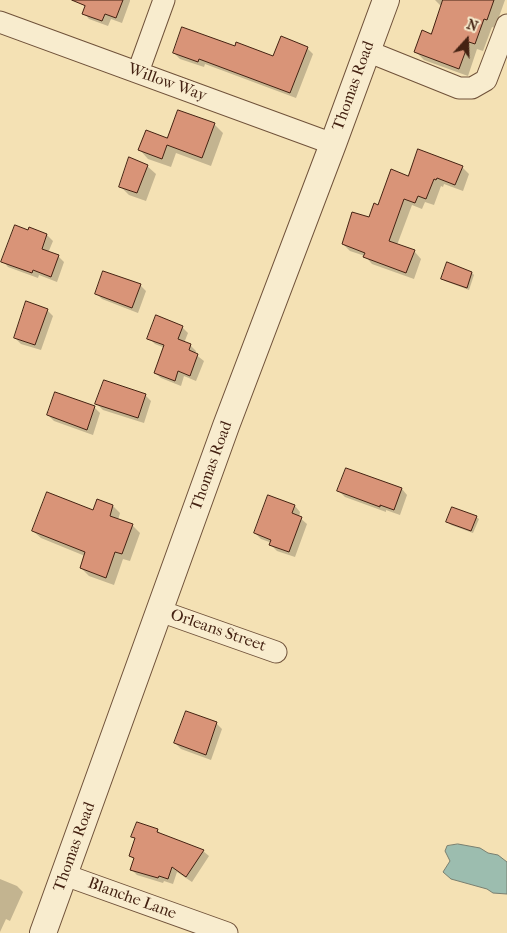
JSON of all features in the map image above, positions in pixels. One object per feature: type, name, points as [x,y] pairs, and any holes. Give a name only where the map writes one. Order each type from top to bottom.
[{"type":"street","points":[[138,72],[164,0]]},
{"type":"street","name":"Thomas Road","points":[[43,933],[230,417],[386,0]]},
{"type":"street","name":"Willow Way","points":[[0,22],[333,144]]},
{"type":"street","points":[[367,51],[459,88],[472,88],[486,80],[507,25]]},
{"type":"street","name":"Orleans Street","points":[[160,611],[276,652]]},
{"type":"street","name":"Blanche Lane","points":[[65,875],[227,933]]},
{"type":"shaded area","points":[[458,844],[480,848],[488,853],[498,855],[507,862],[507,894],[493,893],[487,889],[451,879],[443,872],[450,861],[445,851],[447,846]]},
{"type":"building","points":[[72,0],[123,0],[116,18],[105,14],[102,21],[82,14],[85,6]]},
{"type":"building","points":[[443,0],[494,0],[487,20],[484,19],[475,44],[469,42],[459,69],[414,52],[422,30],[431,34]]},
{"type":"building","points":[[182,27],[235,46],[236,42],[273,56],[281,36],[308,47],[290,93],[199,59],[198,62],[173,53]]},
{"type":"building","points":[[178,110],[215,123],[202,158],[167,145],[162,159],[138,150],[146,130],[167,138]]},
{"type":"building","points":[[418,149],[463,166],[455,185],[437,178],[436,180],[434,179],[426,199],[418,196],[415,203],[404,199],[389,241],[415,250],[406,273],[363,257],[365,253],[342,244],[352,212],[369,217],[374,203],[378,205],[391,169],[408,176]]},
{"type":"building","points":[[129,157],[148,165],[137,193],[119,187]]},
{"type":"building","points":[[15,225],[28,230],[29,227],[47,234],[42,249],[59,255],[51,277],[33,270],[32,273],[1,262]]},
{"type":"building","points":[[447,262],[472,272],[467,288],[441,279]]},
{"type":"building","points":[[103,271],[141,284],[132,308],[95,294]]},
{"type":"building","points":[[26,301],[48,309],[35,345],[14,338]]},
{"type":"building","points":[[156,315],[183,326],[178,339],[191,344],[189,350],[198,354],[190,376],[178,371],[175,381],[154,373],[164,345],[147,339]]},
{"type":"building","points":[[104,380],[146,394],[138,418],[95,404]]},
{"type":"building","points":[[55,392],[95,406],[87,430],[47,415]]},
{"type":"building","points":[[346,468],[402,488],[394,510],[380,505],[380,507],[337,491]]},
{"type":"building","points":[[47,492],[93,510],[97,499],[113,505],[110,516],[133,524],[122,554],[115,552],[106,578],[80,568],[85,552],[32,531]]},
{"type":"building","points":[[268,495],[295,505],[292,513],[302,517],[289,552],[269,545],[271,540],[254,533]]},
{"type":"building","points":[[452,507],[477,516],[471,531],[446,522]]},
{"type":"building","points":[[186,711],[217,722],[206,755],[174,743]]},
{"type":"building","points":[[137,822],[158,829],[157,832],[204,850],[186,877],[172,867],[168,879],[130,870],[134,858],[129,856],[135,838],[131,837]]}]
